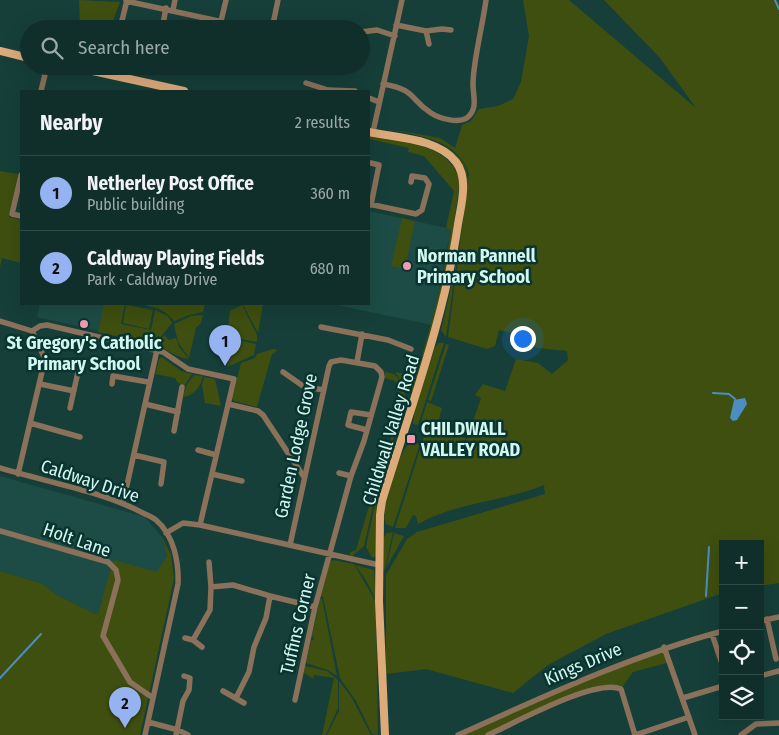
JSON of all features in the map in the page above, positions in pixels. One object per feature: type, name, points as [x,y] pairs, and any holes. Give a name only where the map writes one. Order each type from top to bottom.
[{"type":"main road","points":[[0,51],[20,56]]},
{"type":"main road","points":[[122,75],[148,87],[175,90]]},
{"type":"main road","name":"Childwall Valley Road","points":[[371,132],[439,148],[457,163],[463,177],[456,242],[435,337],[382,501],[380,565],[386,735]]},
{"type":"street","points":[[173,10],[175,0]]},
{"type":"street","points":[[221,20],[226,0]]},
{"type":"street","points":[[274,20],[278,0]]},
{"type":"street","points":[[371,132],[402,0]]},
{"type":"street","points":[[383,84],[401,87],[408,91],[432,114],[452,120],[463,120],[469,116],[475,106],[473,84],[486,0]]},
{"type":"street","points":[[122,20],[127,1],[217,20]]},
{"type":"street","points":[[164,20],[166,8]]},
{"type":"street","points":[[396,25],[426,31],[451,30]]},
{"type":"street","points":[[370,31],[376,30],[394,36]]},
{"type":"street","points":[[426,31],[429,44]]},
{"type":"street","points":[[41,90],[45,75]]},
{"type":"street","points":[[306,83],[328,90],[352,90]]},
{"type":"street","points":[[370,98],[379,102]]},
{"type":"street","points":[[371,163],[379,165],[370,204],[416,214],[422,210],[429,184],[425,178],[412,176],[411,182]]},
{"type":"street","points":[[20,179],[12,214],[20,216]]},
{"type":"street","points":[[0,321],[32,331],[45,359],[18,474]]},
{"type":"street","points":[[32,331],[40,326],[47,325],[157,350],[188,369],[234,378],[200,525]]},
{"type":"street","points":[[321,327],[388,340],[411,349]]},
{"type":"street","points":[[356,362],[362,334]]},
{"type":"street","points":[[123,503],[145,404],[148,382],[157,350]]},
{"type":"street","name":"Garden Lodge Grove","points":[[290,545],[323,390],[331,362],[356,362],[374,366],[381,372],[382,377],[367,430],[351,476],[330,555]]},
{"type":"street","points":[[70,408],[80,363]]},
{"type":"street","points":[[283,372],[303,386],[323,390]]},
{"type":"street","points":[[112,384],[113,376],[148,382]]},
{"type":"street","points":[[40,384],[74,391]]},
{"type":"street","points":[[174,431],[182,387]]},
{"type":"street","points":[[145,404],[178,412]]},
{"type":"street","points":[[228,404],[258,411],[263,415],[304,477]]},
{"type":"street","points":[[367,430],[348,425],[351,412],[371,416]]},
{"type":"street","points":[[30,424],[80,437]]},
{"type":"street","points":[[198,450],[216,455]]},
{"type":"street","points":[[134,455],[164,462],[161,484]]},
{"type":"street","name":"Caldway Drive","points":[[0,468],[123,503],[156,520],[166,533],[174,549],[179,567],[178,584],[145,735]]},
{"type":"street","points":[[339,473],[351,476]]},
{"type":"street","points":[[212,474],[242,481]]},
{"type":"street","name":"Garden Lodge Grove","points":[[166,533],[183,523],[200,525],[380,565]]},
{"type":"street","name":"Holt Lane","points":[[0,531],[108,562],[116,570],[118,580],[103,636],[130,682],[153,698]]},
{"type":"street","name":"Tuffins Corner","points":[[295,700],[315,607],[330,555]]},
{"type":"street","points":[[193,640],[210,610],[209,562]]},
{"type":"street","points":[[211,587],[233,585],[315,607]]},
{"type":"street","points":[[236,698],[249,672],[254,647],[266,618],[270,596]]},
{"type":"street","points":[[764,620],[779,617]]},
{"type":"street","points":[[764,622],[776,646],[776,659]]},
{"type":"street","name":"Kings Drive","points":[[458,735],[600,671],[664,647],[719,632]]},
{"type":"street","points":[[712,634],[719,652]]},
{"type":"street","points":[[185,638],[193,640],[202,647]]},
{"type":"street","points":[[664,647],[695,735]]},
{"type":"street","points":[[764,675],[779,671]]},
{"type":"street","points":[[177,732],[183,701],[189,690],[190,678],[184,676]]},
{"type":"street","points":[[488,735],[576,694],[610,686],[621,689],[635,735],[689,717]]},
{"type":"street","points":[[683,698],[719,687]]},
{"type":"street","points":[[222,691],[244,703]]},
{"type":"street","points":[[148,722],[188,735]]},
{"type":"street","points":[[741,735],[751,733],[756,724],[779,723]]},
{"type":"shaded area","name":"Norman Pannell Primary School","points":[[370,211],[451,229],[432,325],[337,305],[370,305]]},
{"type":"shaded area","name":"St Gregory's Catholic Primary School","points":[[40,305],[105,305],[99,331],[37,317]]},
{"type":"shaded area","points":[[0,476],[145,517],[162,537],[167,556],[158,572],[98,615],[55,594],[43,584],[0,571]]},
{"type":"green space","points":[[79,0],[120,2],[113,20],[80,20]]},
{"type":"green space","points":[[523,0],[569,0],[696,108],[660,58],[604,0],[778,0],[779,583],[764,585],[764,540],[719,540],[719,594],[606,634],[548,665],[513,693],[426,669],[386,674],[386,575],[407,539],[417,532],[545,494],[544,485],[528,491],[464,506],[418,524],[416,516],[413,515],[406,528],[395,528],[428,424],[421,422],[427,402],[442,408],[437,427],[467,439],[481,398],[475,395],[483,384],[505,391],[516,359],[538,363],[552,374],[568,360],[567,351],[537,348],[528,344],[516,334],[499,330],[495,346],[487,349],[448,337],[469,174],[464,163],[449,147],[429,138],[395,130],[440,138],[455,148],[462,125],[471,121],[479,109],[498,106],[513,99],[521,82],[529,36]]},
{"type":"green space","points":[[399,133],[435,142],[446,147],[462,161],[467,172],[468,185],[446,337],[441,330],[454,275],[467,185],[465,172],[461,162],[444,148],[400,136]]},
{"type":"green space","points":[[370,135],[423,146],[435,152],[455,168],[460,181],[446,280],[414,390],[411,392],[404,386],[395,372],[416,376],[432,322],[444,267],[451,230],[446,228],[454,191],[424,156],[408,152],[409,148],[370,139]]},
{"type":"green space","points":[[0,171],[18,174],[9,217],[20,220],[20,263],[2,258],[0,267]]},
{"type":"green space","points":[[402,218],[415,221],[405,269],[391,266]]},
{"type":"green space","points":[[104,305],[125,305],[121,324],[151,330],[155,310],[168,316],[172,323],[158,340],[149,344],[98,332]]},
{"type":"green space","points":[[126,305],[153,310],[149,329],[123,323]]},
{"type":"green space","points":[[143,305],[205,305],[203,312],[174,321],[163,311]]},
{"type":"green space","points":[[242,305],[257,335],[257,342],[233,338],[234,331],[228,328],[230,311]]},
{"type":"green space","points":[[243,305],[263,305],[258,333]]},
{"type":"green space","points":[[203,315],[201,323],[196,328],[189,358],[178,342],[174,324],[191,316]]},
{"type":"green space","points":[[164,335],[169,340],[176,338],[179,347],[189,359],[152,344],[159,342]]},
{"type":"green space","points":[[233,339],[256,344],[254,355],[227,367]]},
{"type":"green space","points":[[439,343],[444,343],[418,425],[413,424],[415,408],[435,347]]},
{"type":"green space","points":[[446,344],[449,345],[431,401],[428,400]]},
{"type":"green space","points":[[273,349],[278,350],[272,354],[257,407],[234,401],[232,399],[241,363],[255,358],[257,354]]},
{"type":"green space","points":[[162,357],[181,371],[192,374],[185,385],[178,383],[175,378],[155,374],[159,359]]},
{"type":"green space","points":[[385,372],[394,374],[401,381],[406,398],[375,498],[364,546],[352,556],[350,552],[356,550],[383,459],[386,460],[394,426],[396,426],[403,404],[395,381],[385,378]]},
{"type":"green space","points":[[194,375],[203,376],[201,383],[194,393],[183,397],[186,386]]},
{"type":"green space","points":[[204,377],[215,379],[221,406],[205,403],[202,385]]},
{"type":"green space","points":[[412,441],[420,444],[393,527],[386,524],[384,517],[387,494],[401,455]]},
{"type":"green space","points":[[390,458],[393,459],[377,507],[376,556],[372,558],[366,547],[376,499]]},
{"type":"green space","points":[[393,532],[385,569],[382,570],[382,539],[387,533]]},
{"type":"green space","points":[[394,533],[404,536],[386,568]]},
{"type":"green space","points":[[162,537],[171,555],[174,579],[140,735],[0,735],[0,571],[43,584],[55,594],[98,615],[113,560],[157,572],[167,556]]},
{"type":"green space","points":[[333,560],[354,564],[376,602],[378,735],[372,734],[356,701],[340,678],[323,597],[321,596],[330,562]]},
{"type":"green space","points":[[355,565],[374,570],[376,600],[366,580]]},
{"type":"green space","points":[[320,599],[322,599],[337,676],[328,670],[306,663],[311,641],[314,639],[312,635]]},
{"type":"green space","points":[[664,647],[670,662],[633,672],[621,689],[597,688],[490,735],[459,735]]},
{"type":"green space","points":[[305,666],[327,671],[338,680],[338,708],[326,735],[322,735],[334,678],[314,675],[313,679],[304,673]]},
{"type":"green space","points":[[339,681],[352,698],[371,735],[327,735],[339,711]]},
{"type":"water","points":[[745,398],[747,404],[737,420],[733,421],[730,418],[734,400]]},
{"type":"waterway","points":[[775,0],[779,9]]},
{"type":"waterway","points":[[713,393],[729,394],[735,399]]},
{"type":"waterway","points":[[706,596],[709,547]]},
{"type":"waterway","points":[[0,678],[41,634]]},
{"type":"place","name":"Norman Pannell Primary School","points":[[407,266]]},
{"type":"place","name":"St Gregory's Catholic Primary School","points":[[84,324]]},
{"type":"place","name":"Netherley Post Office","points":[[225,366]]},
{"type":"place","name":"CHILDWALL VALLEY ROAD","points":[[411,439]]},
{"type":"place","name":"Caldway Playing Fields","points":[[125,728]]}]
